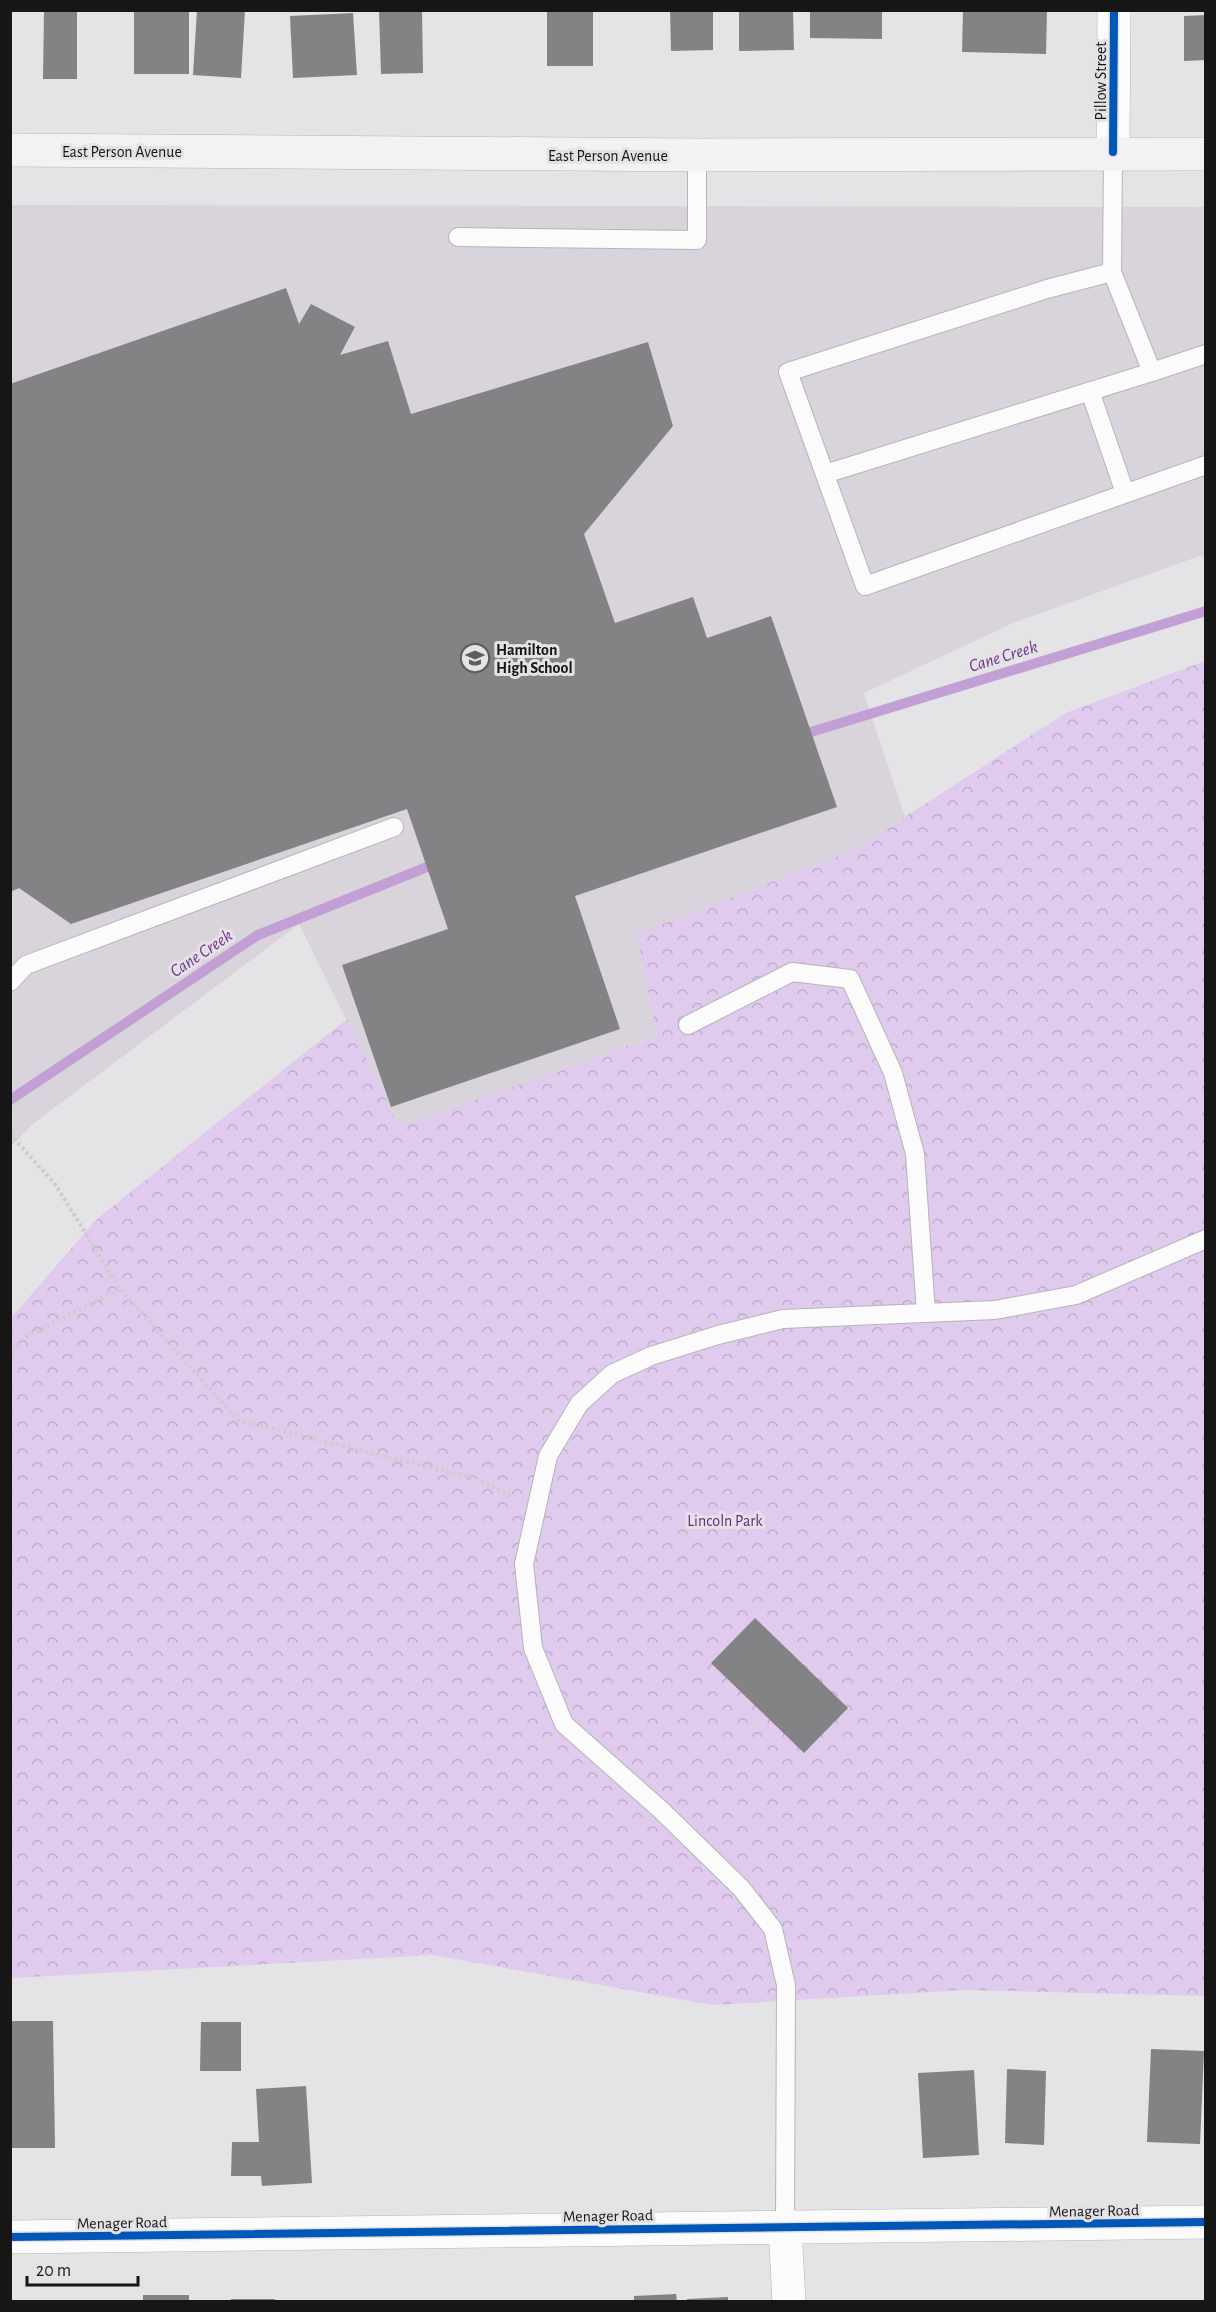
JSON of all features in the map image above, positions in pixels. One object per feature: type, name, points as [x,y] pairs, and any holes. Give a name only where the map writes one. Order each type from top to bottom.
[{"type":"main road","name":"East Person Avenue","points":[[10,150],[697,156],[1113,152],[1206,154]]},
{"type":"street","name":"Pillow Street","points":[[1113,10],[1113,152]]},
{"type":"street","name":"Menager Road","points":[[10,2237],[1206,2222]]},
{"type":"street","points":[[785,2226],[789,2301]]},
{"type":"lane","points":[[1113,152],[1112,272],[1152,372]]},
{"type":"lane","points":[[458,237],[697,240],[697,156]]},
{"type":"lane","points":[[1112,272],[1047,289],[788,372],[866,586],[1206,465]]},
{"type":"lane","points":[[825,474],[1206,354]]},
{"type":"lane","points":[[1090,391],[1125,493]]},
{"type":"lane","points":[[10,982],[26,966],[394,827]]},
{"type":"lane","points":[[688,1025],[792,972],[850,979],[893,1073],[915,1154],[926,1313]]},
{"type":"lane","points":[[785,2226],[786,1985],[773,1929],[733,1880],[661,1810],[564,1724],[533,1648],[524,1564],[549,1456],[579,1404],[612,1374],[651,1356],[718,1335],[783,1319],[995,1310],[1076,1295],[1206,1239]]},
{"type":"path","points":[[10,1134],[54,1184],[120,1289],[238,1420],[477,1479],[536,1509]]},
{"type":"path","points":[[10,1355],[23,1338],[120,1289]]},
{"type":"shaded area","name":"Hamilton High School","points":[[11,205],[1205,207],[1205,554],[1013,623],[864,693],[905,817],[852,851],[657,1036],[399,1127],[299,924],[34,1123],[11,1146]]},
{"type":"green space","name":"Lincoln Park","points":[[1205,661],[1205,1996],[964,1990],[713,2005],[433,1955],[11,1978],[11,1318],[97,1219],[347,1019],[399,1127],[657,1036],[637,934],[852,851],[1066,713]]},
{"type":"building","points":[[44,10],[77,10],[77,79],[43,79]]},
{"type":"building","points":[[134,10],[189,10],[189,74],[134,74]]},
{"type":"building","points":[[197,10],[245,10],[241,78],[193,75]]},
{"type":"building","points":[[379,10],[422,10],[423,73],[381,74]]},
{"type":"building","points":[[547,10],[593,10],[593,66],[547,66]]},
{"type":"building","points":[[670,10],[713,10],[713,50],[671,51]]},
{"type":"building","points":[[739,10],[793,10],[794,50],[739,51]]},
{"type":"building","points":[[810,10],[882,10],[882,39],[810,38]]},
{"type":"building","points":[[963,10],[1047,10],[1046,54],[962,52]]},
{"type":"building","points":[[353,13],[357,75],[293,78],[290,16]]},
{"type":"building","points":[[1206,15],[1206,60],[1184,61],[1184,16]]},
{"type":"building","name":"Hamilton High School","points":[[286,288],[299,324],[311,304],[355,327],[340,355],[388,341],[411,414],[648,342],[673,426],[584,534],[615,623],[693,597],[707,638],[771,616],[837,807],[575,896],[620,1029],[391,1107],[342,965],[448,929],[407,809],[71,924],[19,888],[10,892],[10,384]]},
{"type":"building","points":[[755,1618],[848,1708],[804,1753],[711,1663]]},
{"type":"building","points":[[10,2021],[53,2021],[55,2148],[10,2148]]},
{"type":"building","points":[[201,2022],[241,2022],[241,2071],[200,2071]]},
{"type":"building","points":[[1151,2049],[1204,2051],[1200,2144],[1147,2142]]},
{"type":"building","points":[[1007,2069],[1046,2071],[1044,2145],[1005,2143]]},
{"type":"building","points":[[974,2070],[979,2155],[923,2158],[918,2073]]},
{"type":"building","points":[[306,2086],[312,2183],[262,2186],[261,2176],[231,2176],[232,2142],[259,2142],[256,2089]]},
{"type":"building","points":[[676,2294],[677,2302],[634,2302],[634,2296]]},
{"type":"building","points":[[143,2295],[189,2295],[189,2302],[143,2302]]},
{"type":"building","points":[[728,2297],[728,2302],[687,2302],[687,2299]]},
{"type":"building","points":[[231,2299],[275,2299],[275,2302],[231,2302]]},
{"type":"waterway","name":"Cane Creek","points":[[811,732],[1206,611]]},
{"type":"waterway","name":"Cane Creek","points":[[10,1100],[258,935],[427,867]]},
{"type":"cycle path","points":[[1113,152],[1114,10]]},
{"type":"cycle path","points":[[10,2237],[1206,2222]]},
{"type":"place","name":"Hamilton High School","points":[[475,658]]}]
